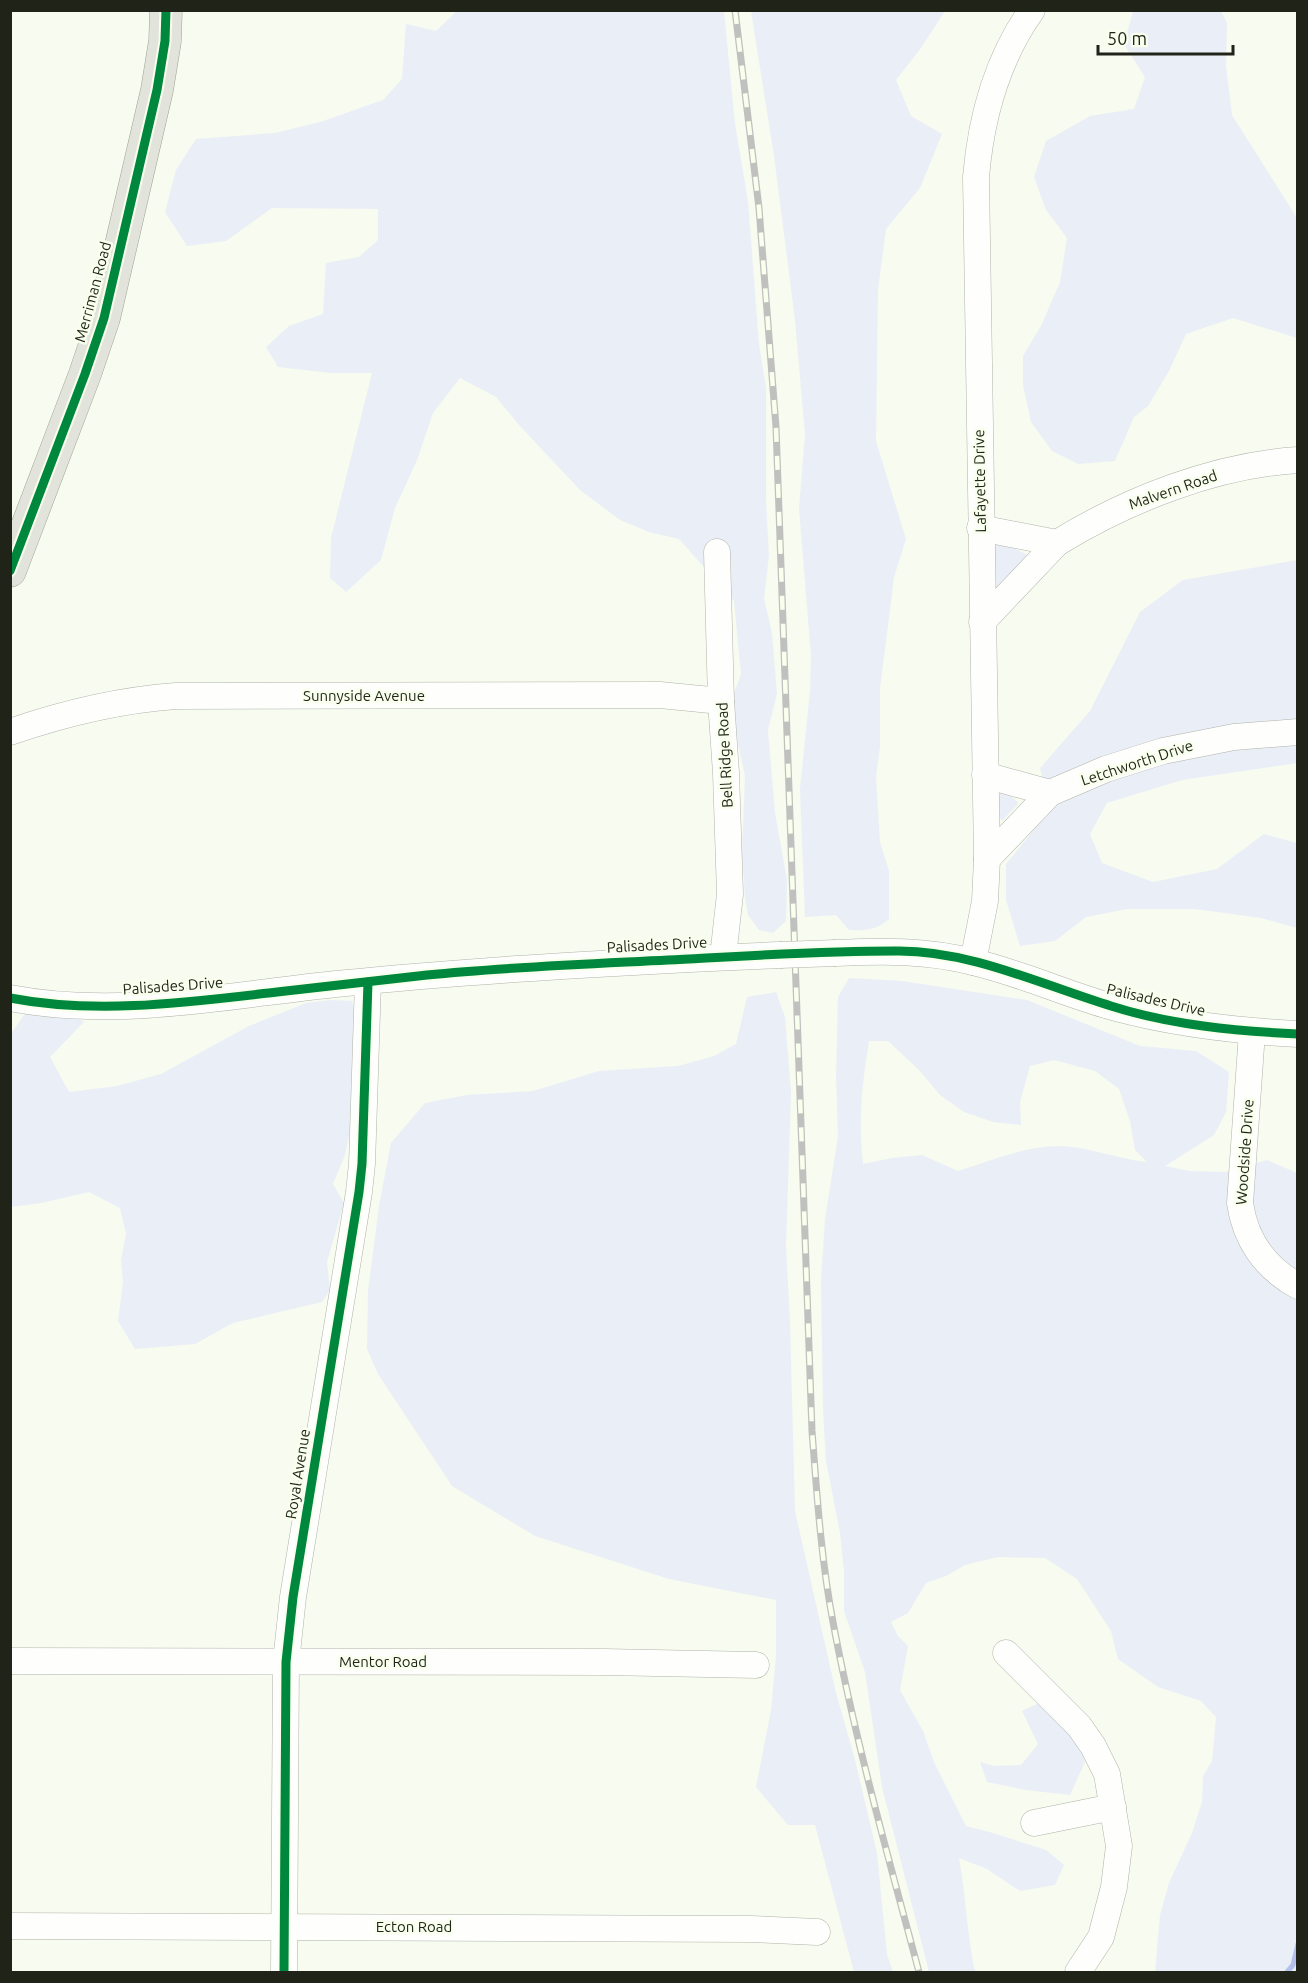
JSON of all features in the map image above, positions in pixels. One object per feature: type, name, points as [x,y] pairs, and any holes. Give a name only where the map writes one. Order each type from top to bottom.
[{"type":"main road","name":"Merriman Road","points":[[10,571],[104,318],[157,90],[165,41],[166,10]]},
{"type":"street","name":"Lafayette Drive","points":[[973,962],[985,902],[987,859],[976,177],[978,149],[996,79],[1008,51],[1032,10]]},
{"type":"street","name":"Malvern Road","points":[[982,622],[1057,543],[1078,530],[1156,492],[1213,475],[1269,462],[1298,460]]},
{"type":"street","points":[[981,528],[1057,543]]},
{"type":"street","name":"Bell Ridge Road","points":[[717,552],[730,894],[723,957]]},
{"type":"street","name":"Sunnyside Avenue","points":[[10,732],[58,716],[92,708],[136,699],[176,696],[660,695],[721,701]]},
{"type":"street","name":"Letchworth Drive","points":[[987,859],[1050,793],[1107,769],[1163,751],[1234,737],[1298,732]]},
{"type":"street","points":[[985,775],[1050,793]]},
{"type":"street","name":"Palisades Drive","points":[[10,998],[70,1005],[141,1005],[431,975],[566,965],[901,951],[973,962],[1114,1007],[1191,1025],[1252,1032],[1298,1034]]},
{"type":"street","name":"Royal Avenue","points":[[284,1972],[286,1662],[295,1585],[359,1192],[368,982]]},
{"type":"street","name":"Woodside Drive","points":[[1252,1032],[1240,1203],[1242,1217],[1246,1231],[1264,1260],[1288,1281],[1298,1286]]},
{"type":"street","points":[[1006,1653],[1084,1733],[1107,1774],[1119,1846],[1114,1887],[1101,1937],[1078,1972]]},
{"type":"street","name":"Mentor Road","points":[[10,1661],[604,1662],[756,1665]]},
{"type":"street","points":[[1034,1823],[1113,1807]]},
{"type":"street","name":"Ecton Road","points":[[10,1926],[751,1929],[817,1932]]},
{"type":"shaded area","points":[[458,10],[724,11],[735,124],[748,201],[759,344],[766,388],[766,502],[769,555],[764,599],[772,633],[777,694],[768,730],[775,813],[787,880],[786,921],[773,933],[759,930],[748,915],[745,897],[742,853],[745,776],[736,735],[733,696],[741,674],[734,601],[679,539],[649,532],[620,520],[580,490],[496,397],[460,378],[433,413],[417,460],[395,508],[381,560],[346,592],[330,578],[331,538],[372,373],[331,373],[278,367],[266,347],[289,326],[323,314],[326,263],[359,257],[378,240],[378,209],[272,208],[226,241],[187,246],[165,212],[176,170],[196,139],[275,133],[320,122],[383,100],[402,79],[406,24],[436,31]]},
{"type":"shaded area","points":[[751,11],[945,11],[921,48],[896,80],[911,116],[942,134],[920,188],[886,229],[878,290],[876,441],[906,539],[894,577],[880,688],[880,747],[876,777],[880,842],[889,871],[889,919],[880,926],[866,930],[849,930],[836,915],[805,917],[800,789],[810,691],[811,656],[799,508],[805,435],[795,320],[774,156]]},
{"type":"shaded area","points":[[1133,11],[1221,11],[1227,23],[1226,66],[1232,115],[1297,218],[1297,338],[1233,318],[1186,334],[1169,371],[1148,406],[1134,417],[1115,461],[1078,464],[1052,451],[1031,422],[1023,385],[1023,356],[1042,324],[1060,282],[1067,238],[1046,210],[1034,177],[1046,141],[1090,116],[1134,109],[1145,77],[1124,44]]},
{"type":"shaded area","points":[[995,540],[1002,541],[1027,555],[1027,560],[1001,592],[994,589]]},
{"type":"shaded area","points":[[1297,560],[1297,763],[1182,780],[1107,803],[1090,834],[1102,863],[1153,882],[1217,869],[1264,834],[1297,843],[1297,928],[1261,918],[1195,909],[1127,909],[1086,917],[1055,941],[1020,946],[1006,900],[1006,864],[1050,810],[1040,768],[1090,711],[1140,612],[1183,580]]},
{"type":"shaded area","points":[[999,791],[1007,793],[1018,804],[1002,821],[999,817]]},
{"type":"shaded area","points":[[849,978],[902,981],[1027,1000],[1140,1046],[1196,1051],[1229,1072],[1226,1112],[1214,1135],[1165,1166],[1190,1171],[1225,1172],[1267,1160],[1297,1173],[1297,1972],[1155,1972],[1160,1915],[1169,1883],[1192,1833],[1202,1802],[1203,1776],[1212,1761],[1216,1717],[1201,1701],[1158,1687],[1118,1659],[1111,1631],[1077,1579],[1045,1558],[998,1557],[965,1565],[946,1576],[926,1583],[908,1613],[891,1622],[898,1636],[908,1646],[900,1690],[923,1731],[934,1762],[966,1826],[1046,1850],[1064,1865],[1055,1885],[1020,1891],[987,1869],[959,1858],[975,1972],[929,1972],[882,1787],[865,1672],[844,1611],[844,1571],[840,1533],[826,1461],[821,1280],[825,1219],[838,1136],[836,1076],[838,997]],"holes":[[[869,1041],[888,1041],[919,1070],[940,1095],[964,1112],[993,1122],[1021,1125],[1020,1102],[1030,1066],[1054,1060],[1095,1071],[1119,1089],[1130,1121],[1135,1150],[1147,1162],[1079,1148],[1056,1146],[1019,1152],[958,1171],[922,1155],[863,1164],[862,1102]]]},
{"type":"shaded area","points":[[776,992],[785,1017],[791,1092],[786,1246],[795,1511],[836,1693],[877,1853],[887,1954],[893,1972],[854,1972],[815,1825],[788,1825],[756,1787],[771,1710],[776,1656],[776,1600],[669,1579],[535,1536],[452,1486],[378,1374],[367,1349],[368,1291],[379,1206],[391,1143],[425,1103],[467,1095],[533,1091],[599,1071],[678,1066],[714,1056],[736,1044],[747,997]]},
{"type":"shaded area","points":[[330,1000],[352,1001],[360,1031],[352,1122],[345,1155],[333,1184],[344,1203],[327,1262],[330,1290],[322,1302],[233,1323],[195,1344],[135,1349],[118,1321],[123,1282],[121,1260],[126,1234],[120,1208],[89,1192],[11,1207],[10,1035],[29,1008],[53,1004],[84,1022],[50,1057],[69,1092],[117,1086],[161,1074],[249,1026],[306,1003]]},
{"type":"shaded area","points":[[1043,1701],[1075,1727],[1085,1762],[1070,1795],[1026,1790],[987,1782],[980,1762],[994,1766],[1021,1765],[1038,1744],[1022,1711]]},
{"type":"waterway","points":[[1287,1972],[1293,1965],[1298,1944]]},
{"type":"railway","points":[[735,10],[759,208],[776,427],[812,1431],[820,1527],[825,1575],[851,1710],[919,1972]]},
{"type":"cycle path","points":[[10,571],[104,318],[157,90],[165,41],[166,10]]},
{"type":"cycle path","points":[[10,998],[77,1006],[144,1005],[211,1000],[487,970],[782,954],[896,951],[924,952],[978,962],[1111,1006],[1157,1018],[1227,1029],[1298,1034]]},
{"type":"cycle path","points":[[284,1972],[286,1662],[293,1597],[359,1192],[368,982]]}]
